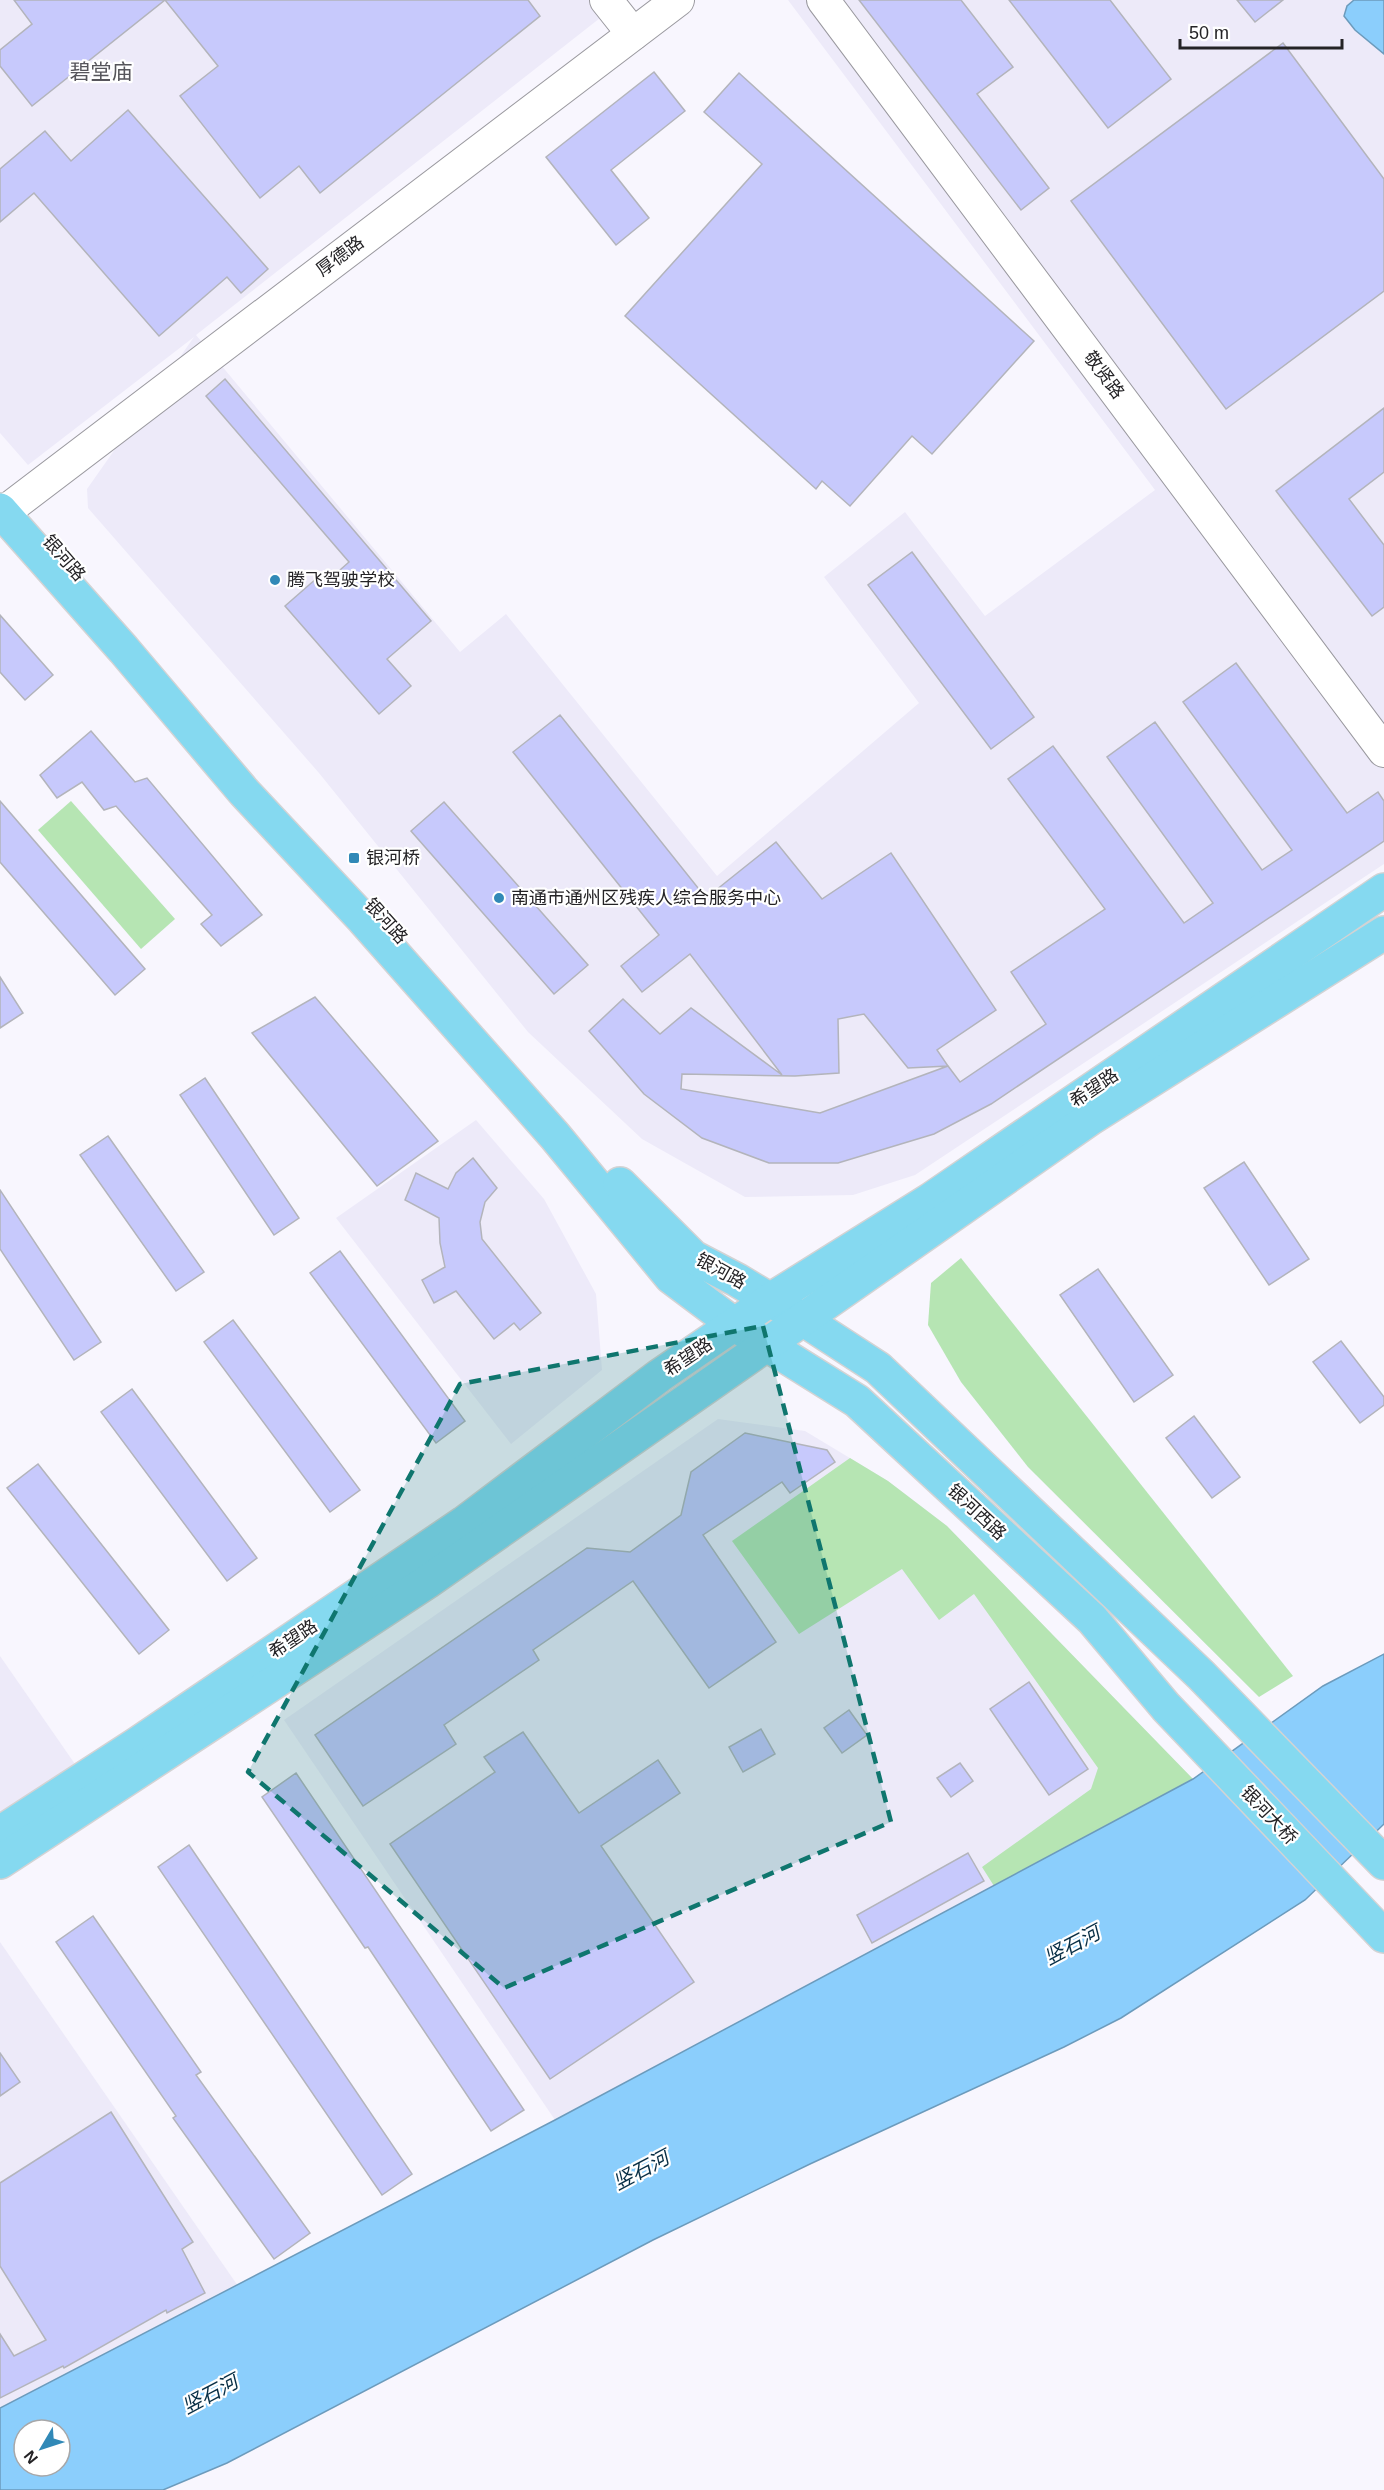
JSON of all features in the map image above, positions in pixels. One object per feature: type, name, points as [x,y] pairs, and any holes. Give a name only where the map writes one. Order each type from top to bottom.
[{"type":"main road","name":"银河路","points":[[5,503],[627,1192],[693,1257],[804,1320]]},
{"type":"main road","name":"银河路","points":[[5,503],[124,650],[244,792],[363,919],[555,1136],[671,1276],[735,1325],[767,1343]]},
{"type":"main road","name":"希望路","points":[[0,1833],[137,1744],[464,1523],[659,1376],[770,1300],[930,1200],[1384,890]]},
{"type":"main road","name":"希望路","points":[[0,1862],[427,1582],[1091,1118],[1384,933]]},
{"type":"main road","name":"银河西路","points":[[804,1320],[878,1368],[1202,1675],[1384,1863]]},
{"type":"main road","name":"银河西路","points":[[767,1343],[857,1401],[1092,1619],[1166,1707]]},
{"type":"main road","name":"银河大桥","points":[[1166,1707],[1378,1930]]},
{"type":"street","points":[[606,0],[633,34]]},
{"type":"street","name":"厚德路","points":[[5,503],[678,0]]},
{"type":"street","name":"敬贤路","points":[[823,0],[1384,751]]},
{"type":"highlighted area","points":[[763,1326],[891,1822],[504,1988],[248,1772],[460,1384]]},
{"type":"shaded area","points":[[0,0],[623,0],[196,335],[460,652],[506,614],[717,876],[919,703],[824,577],[905,512],[985,616],[1155,490],[788,0],[1384,0],[1384,864],[915,1175],[853,1195],[745,1197],[642,1139],[528,1032],[319,773],[88,508],[87,489],[194,337],[28,465],[0,433]]},
{"type":"shaded area","points":[[476,1120],[544,1199],[596,1294],[602,1370],[511,1444],[336,1218]]},
{"type":"shaded area","points":[[718,1419],[805,1431],[888,1481],[947,1526],[1193,1779],[555,2120],[284,1720]]},
{"type":"shaded area","points":[[0,1656],[77,1767],[0,1816]]},
{"type":"shaded area","points":[[0,1942],[238,2286],[0,2408]]},
{"type":"green space","points":[[71,801],[175,919],[141,949],[38,830]]},
{"type":"green space","points":[[961,1258],[1293,1676],[1259,1697],[1028,1467],[961,1382],[928,1325],[931,1283]]},
{"type":"green space","points":[[850,1458],[888,1481],[947,1526],[1193,1779],[994,1886],[982,1867],[1091,1789],[1098,1768],[974,1594],[939,1620],[902,1569],[799,1634],[732,1541]]},
{"type":"water","points":[[1354,0],[1384,0],[1384,54],[1355,30],[1344,16],[1347,6]]},
{"type":"water","name":"竖石河","points":[[1384,1654],[1384,1824],[1305,1900],[1121,2018],[653,2240],[227,2463],[163,2490],[0,2490],[0,2408],[555,2120],[1193,1779],[1323,1686]]},
{"type":"building","points":[[14,0],[165,0],[32,106],[0,66],[0,50],[32,24]]},
{"type":"building","points":[[165,0],[528,0],[540,16],[320,193],[299,166],[260,198],[180,96],[218,66]]},
{"type":"building","points":[[859,0],[961,0],[1013,67],[977,94],[1049,188],[1021,210]]},
{"type":"building","points":[[1009,0],[1110,0],[1171,79],[1108,128]]},
{"type":"building","points":[[1237,0],[1283,0],[1255,22]]},
{"type":"building","points":[[1283,43],[1384,179],[1384,291],[1226,409],[1071,201]]},
{"type":"building","points":[[654,72],[685,111],[611,170],[649,218],[616,245],[546,157]]},
{"type":"building","points":[[739,73],[1034,341],[932,454],[912,436],[850,506],[822,481],[816,489],[625,316],[762,164],[704,112]]},
{"type":"building","points":[[128,110],[268,269],[241,293],[227,277],[159,336],[34,193],[0,222],[0,169],[45,131],[71,161]]},
{"type":"building","points":[[225,379],[431,621],[387,659],[411,686],[379,714],[285,606],[317,578],[323,585],[349,562],[206,396]]},
{"type":"building","points":[[1384,408],[1384,472],[1349,499],[1384,545],[1384,607],[1372,616],[1276,491]]},
{"type":"building","points":[[912,552],[1034,717],[991,749],[868,585]]},
{"type":"building","points":[[0,615],[53,675],[25,700],[0,672]]},
{"type":"building","points":[[1236,663],[1347,813],[1378,792],[1384,801],[1384,841],[991,1104],[934,1134],[838,1163],[769,1163],[702,1138],[644,1094],[589,1031],[623,999],[660,1034],[691,1008],[782,1075],[690,954],[642,992],[621,966],[659,935],[513,752],[560,715],[706,898],[776,842],[822,899],[891,853],[996,1010],[937,1050],[960,1082],[1046,1024],[1011,972],[1105,909],[1008,779],[1053,746],[1184,923],[1213,903],[1107,757],[1155,722],[1262,870],[1292,850],[1183,702]],"holes":[[[864,1014],[908,1068],[948,1066],[820,1113],[681,1089],[682,1074],[795,1076],[839,1073],[838,1019]]]},
{"type":"building","points":[[91,731],[135,782],[147,778],[262,915],[221,946],[201,924],[212,915],[116,806],[104,810],[82,782],[57,798],[40,775]]},
{"type":"building","points":[[0,801],[145,969],[115,995],[0,862]]},
{"type":"building","name":"南通市通州区残疾人综合服务中心","points":[[444,802],[588,965],[554,994],[411,831]]},
{"type":"building","points":[[0,977],[23,1013],[0,1028]]},
{"type":"building","points":[[315,997],[438,1141],[377,1186],[252,1033]]},
{"type":"building","points":[[205,1078],[299,1218],[274,1235],[180,1095]]},
{"type":"building","points":[[108,1136],[204,1272],[176,1291],[80,1155]]},
{"type":"building","points":[[473,1158],[497,1188],[485,1202],[480,1222],[482,1239],[541,1313],[520,1330],[514,1323],[494,1339],[456,1291],[434,1303],[422,1280],[445,1267],[440,1243],[439,1218],[405,1200],[416,1173],[448,1189],[456,1173]]},
{"type":"building","points":[[1244,1162],[1309,1259],[1269,1285],[1204,1188]]},
{"type":"building","points":[[0,1190],[101,1342],[74,1360],[0,1249]]},
{"type":"building","points":[[340,1251],[465,1421],[436,1443],[310,1273]]},
{"type":"building","points":[[1098,1269],[1173,1375],[1134,1402],[1060,1295]]},
{"type":"building","points":[[233,1320],[360,1490],[330,1512],[204,1342]]},
{"type":"building","points":[[1341,1341],[1384,1397],[1384,1405],[1360,1423],[1313,1362]]},
{"type":"building","points":[[132,1389],[257,1558],[227,1581],[101,1412]]},
{"type":"building","points":[[1194,1416],[1240,1477],[1212,1498],[1166,1438]]},
{"type":"building","points":[[745,1433],[827,1450],[835,1462],[790,1493],[782,1482],[703,1535],[776,1642],[709,1688],[633,1581],[533,1650],[539,1660],[444,1725],[456,1744],[363,1806],[315,1735],[587,1548],[630,1552],[681,1515],[691,1472]]},
{"type":"building","points":[[38,1464],[169,1630],[139,1654],[7,1488]]},
{"type":"building","points":[[1029,1682],[1088,1769],[1049,1795],[990,1709]]},
{"type":"building","points":[[849,1710],[867,1735],[842,1753],[824,1728]]},
{"type":"building","points":[[761,1729],[775,1754],[743,1772],[729,1747]]},
{"type":"building","points":[[523,1732],[579,1813],[658,1760],[680,1793],[601,1846],[694,1982],[550,2079],[390,1844],[495,1772],[484,1757]]},
{"type":"building","points":[[960,1763],[973,1781],[951,1797],[937,1778]]},
{"type":"building","points":[[296,1773],[524,2110],[491,2131],[368,1947],[365,1948],[262,1797]]},
{"type":"building","points":[[189,1845],[412,2174],[382,2195],[158,1867]]},
{"type":"building","points":[[968,1853],[984,1881],[872,1943],[857,1915]]},
{"type":"building","points":[[93,1916],[201,2072],[196,2075],[310,2233],[274,2259],[173,2118],[176,2116],[56,1942]]},
{"type":"building","points":[[0,2053],[20,2082],[0,2096]]},
{"type":"building","points":[[111,2112],[193,2242],[182,2249],[205,2293],[167,2313],[166,2310],[64,2368],[63,2366],[0,2398],[0,2334],[14,2356],[46,2340],[0,2266],[0,2183]]},
{"type":"place","name":"腾飞驾驶学校","points":[[275,580]]},
{"type":"place","name":"银河桥","points":[[354,858]]},
{"type":"place","name":"南通市通州区残疾人综合服务中心","points":[[499,898]]},
{"type":"district","name":"碧堂庙","points":[[101,71]]}]
